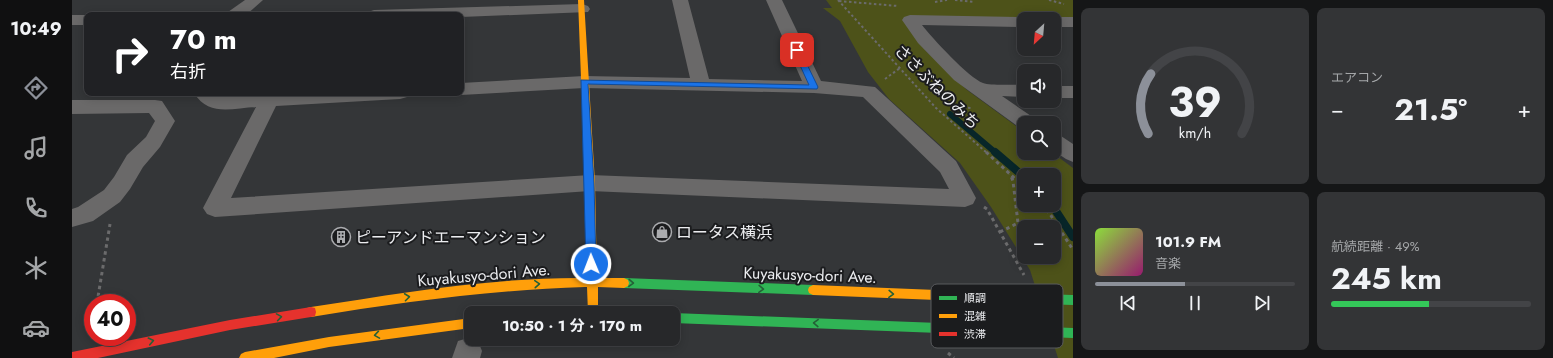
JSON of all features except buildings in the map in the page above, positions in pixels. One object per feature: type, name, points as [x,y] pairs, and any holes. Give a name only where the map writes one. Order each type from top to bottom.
[{"type":"street","points":[[240,12],[255,0]]},
{"type":"street","points":[[680,0],[701,85]]},
{"type":"street","points":[[774,0],[814,87]]},
{"type":"street","points":[[430,12],[581,4],[590,183],[593,306]]},
{"type":"street","points":[[72,20],[84,20]]},
{"type":"street","points":[[1017,22],[910,20],[924,39],[961,76],[1017,116]]},
{"type":"street","points":[[1061,22],[1073,22]]},
{"type":"street","points":[[464,89],[584,82],[814,87],[868,91],[948,167],[965,198]]},
{"type":"street","points":[[980,89],[1017,91]]},
{"type":"street","points":[[1061,92],[1073,92]]},
{"type":"street","points":[[206,96],[214,103],[351,96]]},
{"type":"street","points":[[269,101],[215,208],[590,183],[965,198]]},
{"type":"street","points":[[72,107],[155,106],[165,121],[153,142],[135,161],[122,183],[112,196],[85,214],[72,218]]},
{"type":"street","points":[[1061,146],[1073,154]]},
{"type":"street","name":"Kuyakusyo-dori Ave.","points":[[72,358],[230,325],[405,297],[503,286],[565,282],[592,282],[931,295]]},
{"type":"street","name":"Kuyakusyo-dori Ave.","points":[[1063,300],[1073,300]]},
{"type":"street","points":[[680,318],[931,328]]},
{"type":"street","points":[[245,358],[275,351],[386,333],[464,324]]},
{"type":"street","points":[[1063,333],[1073,333]]},
{"type":"path","points":[[839,0],[902,6]]},
{"type":"path","name":"ささぶねのみち","points":[[839,0],[936,108],[1017,180]]},
{"type":"path","points":[[931,2],[947,0]]},
{"type":"path","points":[[1000,232],[1018,223],[1013,181],[1010,173]]},
{"type":"path","points":[[98,294],[111,217],[112,196]]},
{"type":"path","points":[[965,198],[987,209],[1026,277]]},
{"type":"path","points":[[1048,212],[1073,250]]},
{"type":"path","points":[[947,352],[954,358]]},
{"type":"green space","points":[[826,0],[1073,0],[1073,19],[1061,19],[1061,12],[1017,12],[1017,18],[904,17],[926,51],[967,90],[1017,127],[1017,160],[1061,159],[1073,168],[1073,358],[1058,358],[1055,348],[1063,348],[1063,284],[1034,284],[1026,264],[1061,264],[1061,220],[1017,220],[1017,249],[991,207],[960,163],[889,99],[868,72],[840,21],[823,8],[832,8]]},
{"type":"waterway","points":[[950,114],[996,153]]},
{"type":"waterway","points":[[995,152],[1017,171]]},
{"type":"waterway","points":[[1057,212],[1073,237]]},
{"type":"traffic: fast","points":[[624,283],[813,290]]},
{"type":"traffic: fast","points":[[1063,300],[1073,300]]},
{"type":"traffic: fast","points":[[680,318],[931,328]]},
{"type":"traffic: fast","points":[[1063,333],[1073,333]]},
{"type":"traffic: slow","points":[[581,0],[590,183],[593,306]]},
{"type":"traffic: slow","points":[[311,312],[428,294],[506,286],[545,283],[624,283]]},
{"type":"traffic: slow","points":[[813,290],[931,295]]},
{"type":"traffic: slow","points":[[245,358],[329,342],[464,324]]},
{"type":"traffic: jam","points":[[72,358],[230,325],[311,312]]},
{"type":"place","name":"ロータス横浜","points":[[662,232]]},
{"type":"place","name":"ピーアンドエーマンション","points":[[341,237]]},
{"type":"route","points":[[591,264],[590,183],[584,82],[814,87],[797,50]]}]
